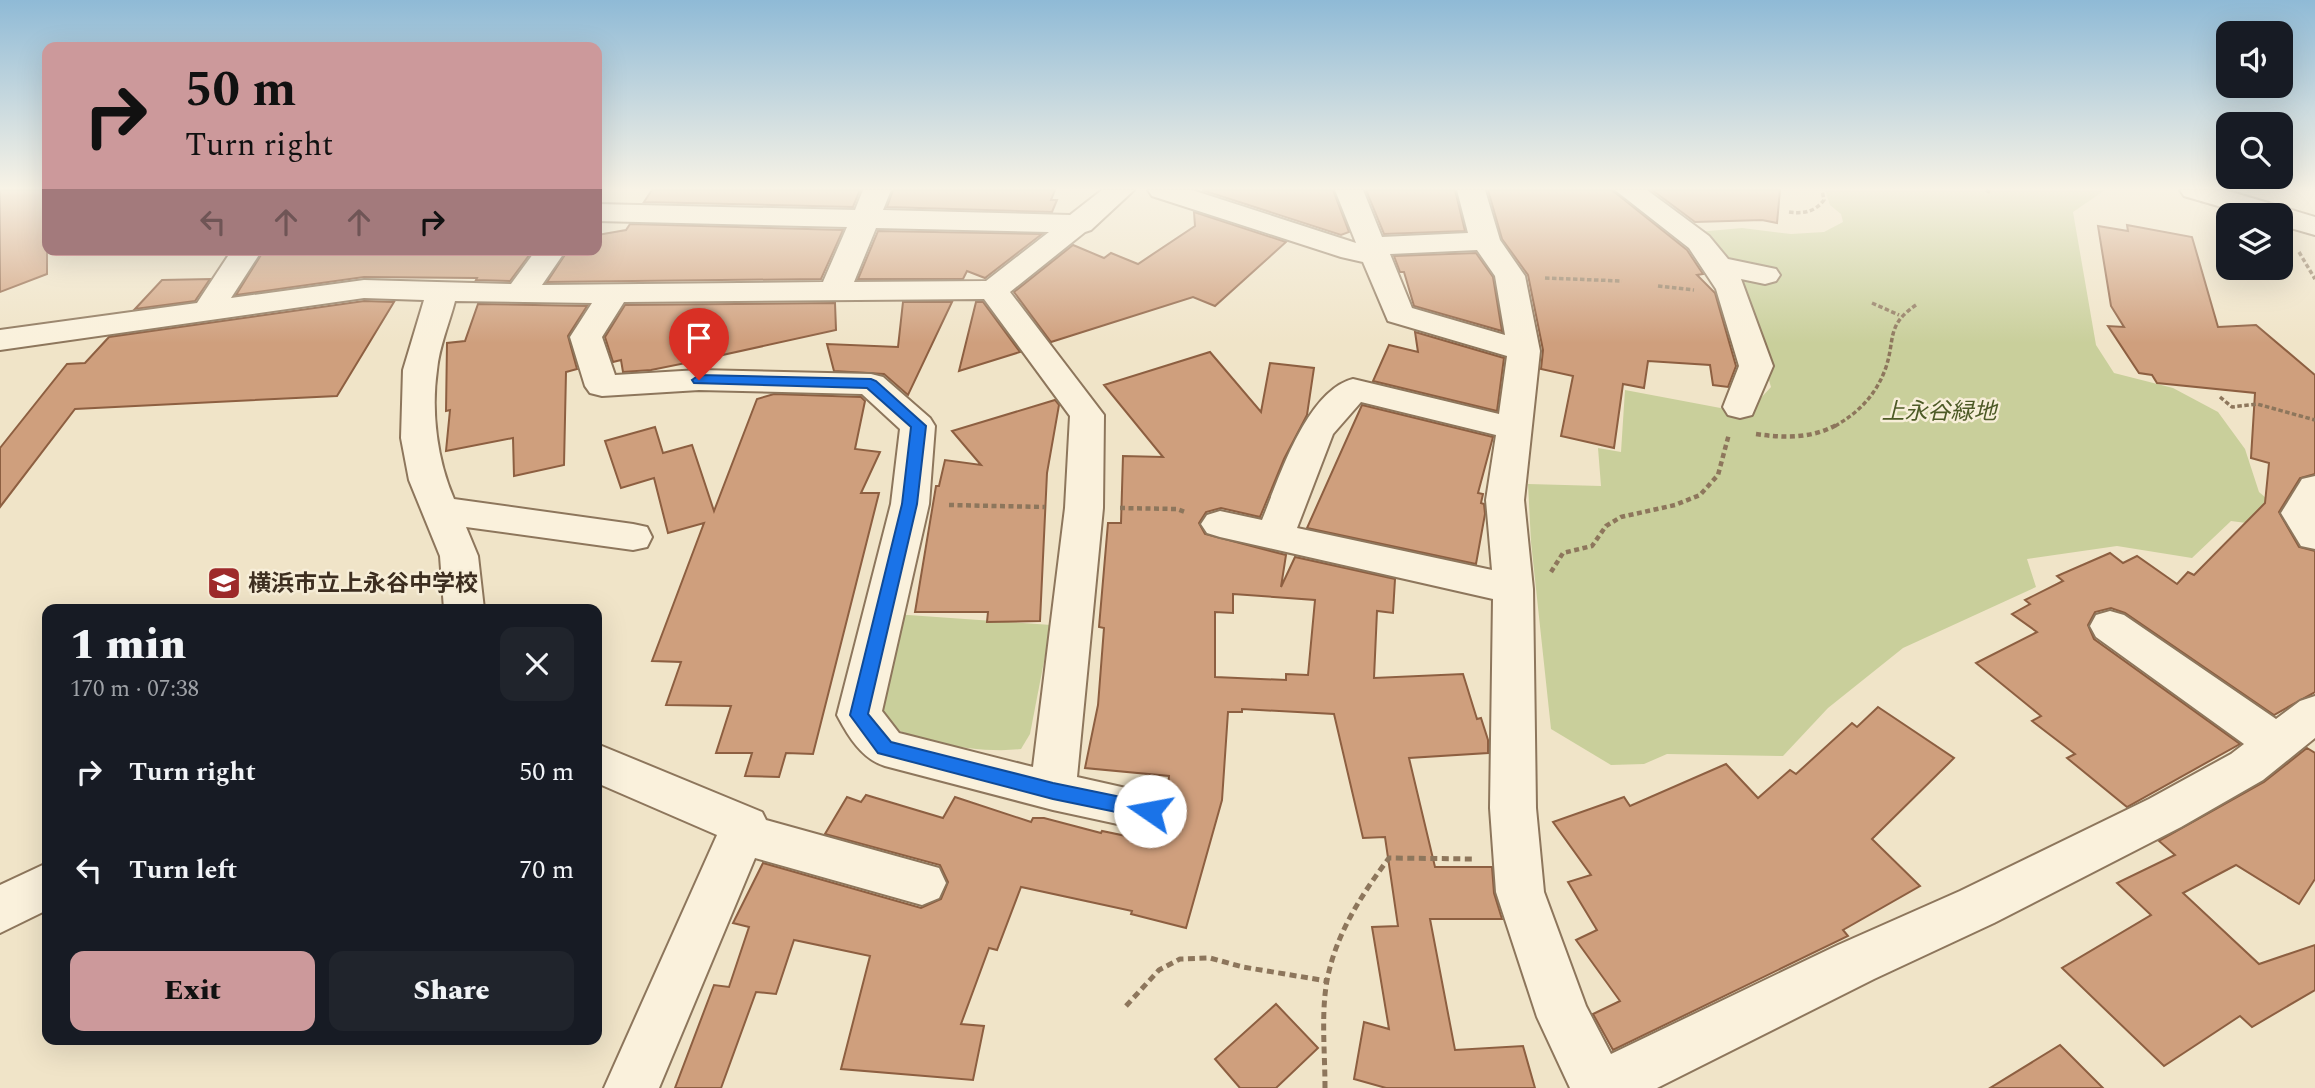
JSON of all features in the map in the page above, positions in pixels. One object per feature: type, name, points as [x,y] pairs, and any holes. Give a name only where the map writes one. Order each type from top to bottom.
[{"type":"street","points":[[835,291],[855,241]]},
{"type":"street","points":[[0,340],[364,289],[520,294],[993,290],[1059,241]]},
{"type":"street","points":[[1319,241],[1351,251],[1485,241],[1510,276],[1524,351],[1512,428],[1505,500],[1513,589],[1513,808],[1520,892],[1563,1017],[1599,1088],[1856,962],[1977,907],[2165,813],[2247,767],[2315,713]]},
{"type":"street","points":[[1369,241],[1399,314],[1524,351]]},
{"type":"street","points":[[1697,241],[1718,266],[1733,293],[1756,366],[1739,422]]},
{"type":"street","points":[[207,311],[243,256]]},
{"type":"street","points":[[520,294],[547,256]]},
{"type":"street","points":[[1718,266],[1765,275]]},
{"type":"street","points":[[442,290],[420,370],[419,438],[427,480],[459,556],[464,604]]},
{"type":"street","points":[[993,290],[1087,415],[1084,508],[1053,791]]},
{"type":"street","points":[[614,293],[586,337],[602,386],[699,380],[871,384],[918,426],[909,504],[859,715],[885,748],[1053,791],[1150,811]]},
{"type":"street","points":[[1275,534],[1317,430],[1353,390],[1512,428]]},
{"type":"street","points":[[2315,488],[2300,513],[2315,536]]},
{"type":"street","points":[[439,510],[633,537]]},
{"type":"street","points":[[1220,524],[1275,534],[1513,589]]},
{"type":"street","points":[[2110,626],[2276,743]]},
{"type":"street","points":[[602,765],[745,826],[631,1088]]},
{"type":"street","points":[[741,834],[922,883]]},
{"type":"street","points":[[0,910],[42,888]]},
{"type":"path","points":[[2306,241],[2315,279]]},
{"type":"path","points":[[1510,276],[1622,281]]},
{"type":"path","points":[[1658,286],[1696,290]]},
{"type":"path","points":[[1872,303],[1899,315]]},
{"type":"path","points":[[1550,573],[1563,553],[1592,546],[1609,524],[1634,512],[1667,507],[1699,497],[1713,485],[1739,422],[1772,438],[1821,434],[1857,412],[1873,394],[1885,369],[1891,332],[1899,315],[1916,304]]},
{"type":"path","points":[[2220,397],[2232,407],[2257,404],[2315,420]]},
{"type":"path","points":[[1325,1088],[1329,966],[1357,900],[1390,858],[1518,859]]},
{"type":"path","points":[[1126,1006],[1159,970],[1180,959],[1210,958],[1243,967],[1327,981]]},
{"type":"green space","name":"上永谷緑地","points":[[1704,241],[2078,241],[2096,345],[2114,373],[2173,388],[2218,412],[2245,449],[2259,492],[2279,509],[2291,529],[2231,521],[2192,558],[2117,546],[2027,559],[2036,587],[1903,648],[1828,708],[1783,756],[1667,754],[1644,764],[1611,765],[1551,729],[1531,542],[1528,484],[1601,486],[1598,448],[1621,452],[1625,390],[1747,413],[1771,387],[1749,313]]},
{"type":"green space","points":[[894,614],[1051,625],[1030,734],[1021,749],[987,750],[945,744],[905,733],[888,725],[876,715]]},
{"type":"building","points":[[0,241],[42,241],[42,256],[47,256],[47,274],[0,292]]},
{"type":"building","points":[[602,241],[838,241],[821,279],[547,282],[564,256],[602,256]]},
{"type":"building","points":[[874,241],[1033,241],[985,278],[967,271],[963,279],[858,279]]},
{"type":"building","points":[[1173,241],[1286,242],[1215,306],[1193,297],[1051,342],[1014,292],[1073,245],[1104,258],[1111,253],[1138,264]]},
{"type":"building","points":[[1503,241],[1675,241],[1687,250],[1703,274],[1697,275],[1715,293],[1736,366],[1728,387],[1713,385],[1710,365],[1648,361],[1644,388],[1623,384],[1614,448],[1561,436],[1573,376],[1541,369],[1543,350],[1528,275]]},
{"type":"building","points":[[2100,241],[2193,241],[2218,327],[2256,325],[2315,375],[2315,474],[2300,478],[2279,512],[2299,547],[2315,551],[2315,692],[2274,715],[2125,613],[2111,608],[2095,612],[2088,625],[2094,639],[2240,744],[2127,807],[2067,758],[2075,754],[2032,721],[2041,716],[1976,663],[2037,632],[2012,614],[2030,604],[2025,600],[2063,581],[2057,576],[2110,553],[2123,563],[2137,556],[2177,584],[2188,572],[2194,575],[2265,503],[2269,463],[2251,458],[2255,393],[2157,383],[2152,375],[2139,373],[2108,326],[2124,327],[2111,306]]},
{"type":"building","points":[[1476,253],[1493,277],[1502,331],[1414,306],[1404,272],[1400,272],[1394,256]]},
{"type":"building","points":[[260,256],[529,256],[510,281],[364,277],[236,295]]},
{"type":"building","points":[[210,279],[195,301],[135,309],[162,280]]},
{"type":"building","points":[[364,301],[394,302],[337,396],[75,409],[0,507],[0,448],[67,364],[85,363],[109,337]]},
{"type":"building","points":[[903,302],[952,302],[908,395],[884,374],[834,371],[827,344],[898,347]]},
{"type":"building","points":[[976,302],[983,302],[1020,352],[959,371]]},
{"type":"building","points":[[835,303],[836,330],[709,358],[692,357],[691,362],[651,370],[623,372],[621,360],[613,362],[605,337],[625,305]]},
{"type":"building","points":[[478,304],[587,306],[568,336],[577,369],[566,372],[564,465],[514,476],[513,438],[446,451],[450,410],[446,411],[447,343],[465,341]]},
{"type":"building","points":[[1415,332],[1504,358],[1497,411],[1373,381],[1389,345],[1418,352]]},
{"type":"building","points":[[1210,352],[1261,412],[1270,363],[1314,368],[1307,415],[1284,459],[1260,517],[1221,508],[1206,512],[1199,523],[1205,534],[1286,555],[1281,587],[1295,557],[1395,579],[1393,613],[1377,611],[1374,678],[1463,674],[1477,719],[1481,718],[1488,740],[1488,753],[1409,758],[1435,867],[1492,867],[1494,893],[1502,919],[1430,919],[1455,1050],[1523,1046],[1535,1088],[1386,1088],[1354,1079],[1364,1022],[1389,1029],[1372,927],[1398,926],[1385,837],[1363,838],[1334,714],[1242,709],[1242,712],[1228,712],[1222,800],[1186,928],[1131,914],[1132,911],[1021,887],[997,950],[989,948],[961,1024],[984,1026],[973,1080],[841,1069],[870,956],[794,940],[776,994],[756,992],[721,1088],[675,1088],[714,985],[729,987],[749,927],[733,923],[763,863],[921,908],[941,899],[948,882],[940,865],[825,834],[847,797],[861,802],[866,795],[943,818],[955,797],[1031,822],[1033,818],[1044,818],[1101,833],[1102,831],[1155,842],[1156,839],[1162,841],[1164,829],[1175,812],[1167,795],[1169,776],[1085,768],[1098,705],[1104,628],[1099,627],[1108,523],[1121,523],[1123,456],[1163,457],[1104,385]],"holes":[[[1233,594],[1315,600],[1308,675],[1286,674],[1286,680],[1215,677],[1215,612],[1233,613]]]},
{"type":"building","points":[[774,394],[861,397],[865,401],[855,449],[880,452],[861,493],[879,493],[813,754],[786,753],[779,777],[745,776],[752,753],[716,753],[731,706],[666,705],[681,662],[652,661],[704,523],[668,533],[654,478],[621,488],[605,441],[655,427],[663,453],[692,445],[714,511],[757,399]]},
{"type":"building","points":[[1055,400],[1059,405],[1047,473],[1040,621],[987,622],[988,612],[915,612],[936,486],[939,486],[945,460],[981,465],[952,431]]},
{"type":"building","points":[[1362,405],[1493,437],[1478,493],[1483,494],[1481,503],[1484,504],[1485,514],[1476,564],[1307,528]]},
{"type":"building","points":[[1878,707],[1954,758],[1872,839],[1920,886],[1843,930],[1848,936],[1613,1050],[1593,1014],[1620,1001],[1576,940],[1597,930],[1568,882],[1591,875],[1553,822],[1624,797],[1630,806],[1726,764],[1758,798],[1790,770],[1796,774],[1852,723],[1857,727]]},
{"type":"building","points":[[2307,748],[2315,753],[2315,879],[2299,904],[2236,865],[2183,893],[2259,964],[2315,945],[2315,990],[2252,1027],[2240,1016],[2164,1066],[2062,968],[2151,915],[2117,883],[2175,855],[2159,841],[2264,782]]},
{"type":"building","points":[[1276,1004],[1318,1048],[1276,1088],[1240,1088],[1215,1059]]},
{"type":"building","points":[[2060,1045],[2103,1088],[1990,1088]]},
{"type":"place","name":"横浜市立上永谷中学校","points":[[224,583]]},
{"type":"route","points":[[699,380],[871,384],[918,426],[909,504],[859,715],[885,748],[1053,791],[1150,811]]}]
